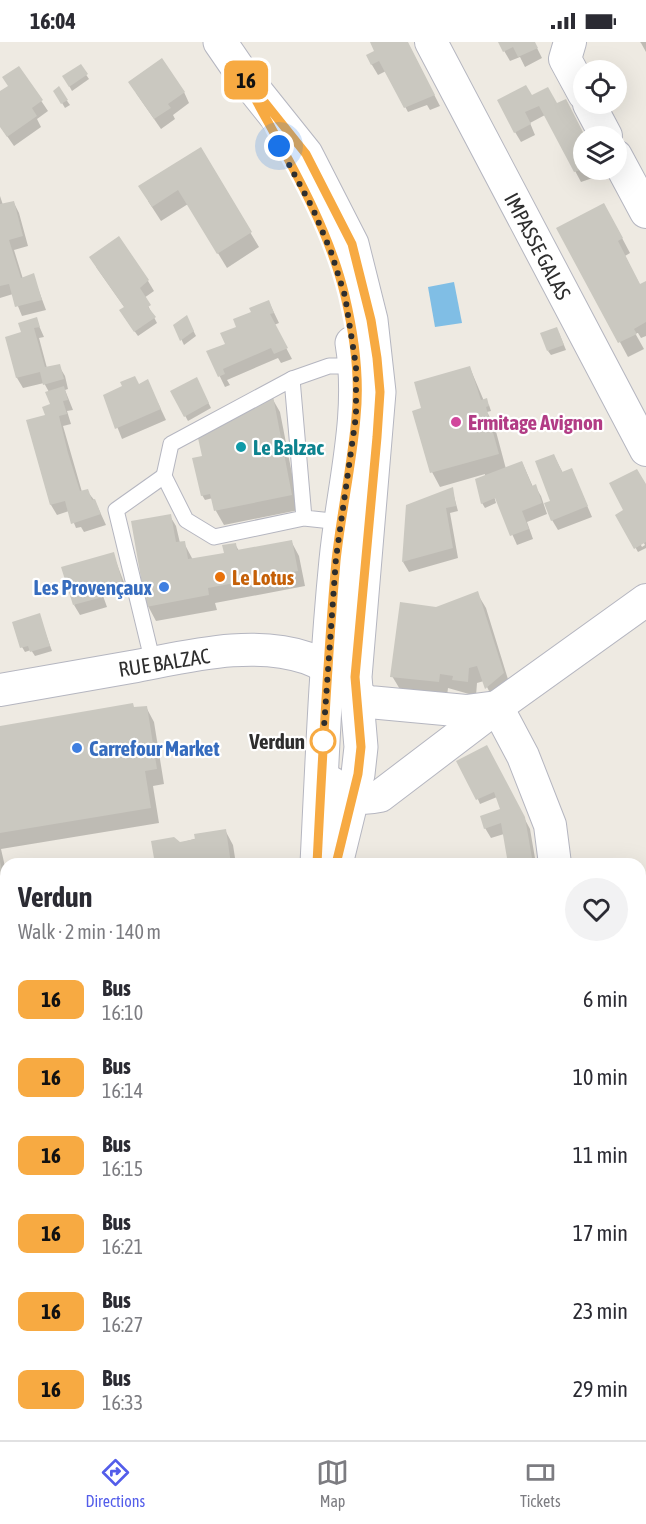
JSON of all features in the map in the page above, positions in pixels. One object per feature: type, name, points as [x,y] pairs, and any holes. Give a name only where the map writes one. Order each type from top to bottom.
[{"type":"main road","points":[[220,42],[242,74],[306,154],[352,244],[371,320],[367,366],[356,416],[341,522],[327,667],[317,858]]},
{"type":"main road","points":[[338,858],[353,796],[361,747],[355,666],[380,392],[367,366]]},
{"type":"street","name":"IMPASSE GALAS","points":[[431,42],[646,450]]},
{"type":"street","points":[[570,42],[565,59],[573,74]]},
{"type":"street","points":[[627,177],[646,212]]},
{"type":"street","points":[[322,771],[339,789],[353,796],[366,799],[380,796],[497,707],[646,600]]},
{"type":"street","name":"RUE BALZAC","points":[[0,690],[153,663],[258,649],[305,657],[327,667]]},
{"type":"street","points":[[327,667],[357,696],[369,702],[466,711],[497,707]]},
{"type":"street","points":[[497,707],[523,756],[550,825],[554,858]]},
{"type":"lane","points":[[341,522],[304,518],[214,537],[186,520],[164,476],[171,444],[292,379],[329,366],[367,366]]},
{"type":"lane","points":[[292,379],[304,518]]},
{"type":"lane","points":[[153,663],[116,510],[164,476]]},
{"type":"water","points":[[454,282],[462,323],[435,327],[428,287]]},
{"type":"building","points":[[370,42],[408,42],[435,95],[404,108],[379,61],[371,65],[366,55],[374,51]]},
{"type":"building","points":[[498,42],[535,42],[538,48],[518,57],[513,47],[503,52]]},
{"type":"building","points":[[162,58],[185,92],[168,104],[171,108],[154,119],[128,82]]},
{"type":"building","points":[[81,64],[88,74],[69,87],[62,76]]},
{"type":"building","points":[[19,66],[43,100],[32,108],[37,116],[7,137],[0,127],[0,91],[8,86],[2,77]]},
{"type":"building","points":[[526,85],[532,95],[548,87],[557,103],[566,99],[580,126],[573,126],[573,170],[539,106],[525,112],[531,124],[514,133],[497,100]]},
{"type":"building","points":[[59,86],[68,100],[61,104],[53,91]]},
{"type":"building","points":[[201,147],[252,232],[217,254],[178,190],[152,207],[138,186]]},
{"type":"building","points":[[14,201],[23,236],[9,240],[21,278],[34,273],[42,300],[15,307],[9,284],[0,286],[0,204]]},
{"type":"building","points":[[604,203],[623,238],[618,241],[640,284],[646,281],[646,322],[634,329],[637,334],[618,343],[556,228]]},
{"type":"building","points":[[119,236],[149,280],[140,288],[151,305],[148,307],[156,317],[134,332],[119,310],[124,307],[89,257]]},
{"type":"building","points":[[269,300],[274,313],[270,314],[288,348],[274,354],[271,348],[223,369],[225,374],[218,377],[206,351],[225,344],[220,333],[236,327],[233,319],[251,312],[249,308]]},
{"type":"building","points":[[187,315],[194,331],[180,341],[173,325]]},
{"type":"building","points":[[37,317],[40,327],[34,328],[45,367],[60,364],[64,379],[43,385],[40,372],[16,378],[5,337],[21,332],[18,323]]},
{"type":"building","points":[[557,327],[564,345],[547,351],[540,333]]},
{"type":"building","points":[[470,366],[481,400],[487,398],[489,406],[486,407],[499,454],[430,473],[412,411],[421,408],[414,382]]},
{"type":"building","points":[[135,376],[139,384],[148,379],[161,409],[115,429],[103,395],[122,386],[120,382]]},
{"type":"building","points":[[197,377],[209,403],[184,417],[170,391]]},
{"type":"building","points":[[64,386],[68,400],[63,401],[67,414],[59,416],[68,453],[80,491],[88,489],[101,514],[71,524],[65,501],[50,505],[26,420],[45,415],[42,407],[50,404],[45,392]]},
{"type":"building","name":"Le Balzac","points":[[273,396],[292,495],[214,511],[210,494],[201,496],[192,458],[202,456],[198,438]]},
{"type":"building","points":[[554,454],[562,472],[572,468],[588,506],[551,521],[544,503],[550,501],[535,461]]},
{"type":"building","points":[[522,461],[532,486],[536,484],[542,503],[522,511],[529,529],[510,536],[495,498],[481,504],[475,479]]},
{"type":"building","points":[[637,469],[646,484],[646,542],[634,549],[615,515],[623,510],[609,483]]},
{"type":"building","points":[[453,487],[456,506],[446,508],[453,548],[402,562],[406,505]]},
{"type":"building","points":[[171,514],[176,542],[185,541],[188,559],[224,553],[222,545],[236,543],[237,550],[292,540],[298,571],[208,588],[209,595],[146,607],[131,521]]},
{"type":"building","points":[[114,552],[122,581],[100,589],[103,597],[73,605],[61,567]]},
{"type":"building","points":[[478,591],[504,673],[485,689],[477,666],[469,668],[468,682],[452,680],[453,676],[440,674],[439,682],[390,677],[400,602],[436,607]]},
{"type":"building","points":[[40,613],[50,646],[30,652],[28,646],[20,648],[12,622]]},
{"type":"building","name":"Carrefour Market","points":[[133,703],[134,707],[147,706],[157,769],[145,771],[151,808],[0,833],[0,726]]},
{"type":"building","points":[[487,745],[525,817],[532,858],[507,858],[501,823],[484,829],[480,816],[500,809],[494,792],[476,800],[456,761]]},
{"type":"building","points":[[226,829],[230,858],[154,858],[151,841],[174,837],[180,842],[195,839],[194,834]]},
{"type":"bus line","name":"16","points":[[317,858],[327,667],[336,558],[356,416],[356,366],[345,296],[331,252],[313,209],[242,74],[306,154],[352,244],[364,285],[377,358],[380,392],[377,437],[355,677],[361,747],[350,814],[338,858]]},
{"type":"place","name":"Ermitage Avignon","points":[[456,422]]},
{"type":"place","name":"Le Balzac","points":[[241,447]]},
{"type":"place","name":"Le Lotus","points":[[220,577]]},
{"type":"place","name":"Les Provençaux","points":[[164,587]]},
{"type":"place","name":"Verdun","points":[[323,741]]},
{"type":"place","name":"Carrefour Market","points":[[77,748]]},
{"type":"route","points":[[279,146],[313,209],[331,252],[345,296],[356,366],[356,416],[336,558],[323,741]]}]
